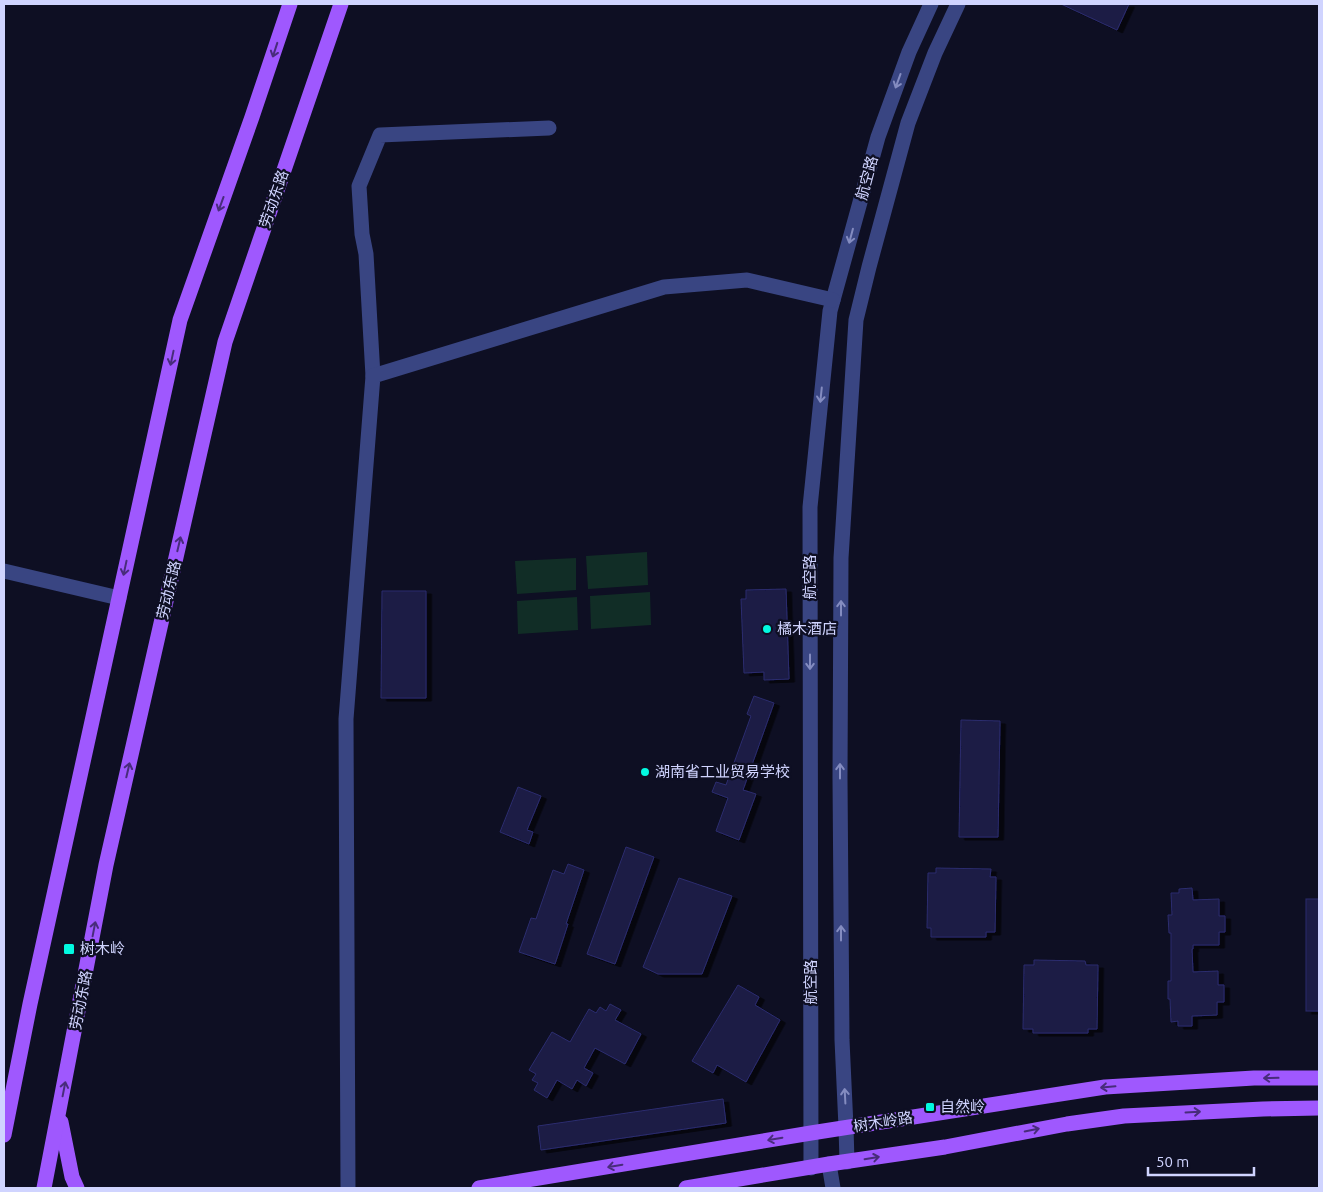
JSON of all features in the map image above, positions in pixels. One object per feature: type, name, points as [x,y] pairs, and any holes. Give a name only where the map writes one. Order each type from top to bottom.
[{"type":"main road","points":[[4,1135],[30,1004],[180,320],[290,4]]},
{"type":"main road","name":"劳动东路","points":[[44,1188],[106,865],[225,342],[341,4]]},
{"type":"main road","name":"树木岭路","points":[[479,1188],[846,1127],[1105,1087],[1254,1078],[1319,1078]]},
{"type":"main road","points":[[686,1188],[946,1147],[1067,1124],[1124,1116],[1319,1108]]},
{"type":"main road","points":[[59,1112],[72,1177],[77,1188]]},
{"type":"street","name":"航空路","points":[[811,1168],[810,507],[832,306],[878,137],[909,52],[931,4]]},
{"type":"street","name":"航空路","points":[[847,1162],[842,1020],[841,567],[856,320],[868,267],[908,123],[935,53],[958,4]]},
{"type":"street","points":[[909,52],[935,53]]},
{"type":"street","points":[[348,1188],[346,719],[374,376],[366,254],[362,234],[359,186],[380,135],[549,128]]},
{"type":"street","points":[[374,376],[664,287],[747,280],[832,306],[856,320]]},
{"type":"street","points":[[4,571],[119,598]]},
{"type":"street","points":[[829,1164],[833,1188]]},
{"type":"green space","points":[[647,552],[648,585],[588,589],[586,556]]},
{"type":"green space","points":[[576,558],[576,590],[517,594],[515,561]]},
{"type":"green space","points":[[650,592],[651,625],[591,629],[590,596]]},
{"type":"green space","points":[[577,597],[578,630],[518,634],[517,601]]},
{"type":"building","points":[[1061,4],[1129,4],[1117,30]]},
{"type":"building","points":[[786,589],[789,679],[764,680],[764,672],[744,673],[741,599],[746,599],[746,590]]},
{"type":"building","points":[[382,591],[426,591],[426,698],[381,698]]},
{"type":"building","points":[[754,696],[774,703],[743,790],[756,794],[739,840],[716,831],[728,798],[712,792],[716,782],[726,785],[751,716],[747,714]]},
{"type":"building","points":[[961,720],[1000,721],[998,837],[959,837]]},
{"type":"building","points":[[518,787],[541,796],[527,830],[533,832],[529,844],[500,832]]},
{"type":"building","points":[[626,847],[654,857],[615,964],[587,954]]},
{"type":"building","points":[[568,864],[584,870],[555,964],[519,952],[531,918],[536,919],[553,870],[564,874]]},
{"type":"building","points":[[936,868],[991,869],[990,877],[996,877],[995,932],[986,932],[986,937],[931,937],[931,928],[927,928],[928,873],[936,873]]},
{"type":"building","points":[[679,878],[732,896],[702,974],[658,974],[643,967]]},
{"type":"building","points":[[1192,888],[1193,900],[1219,899],[1219,916],[1225,916],[1225,932],[1219,932],[1219,945],[1193,945],[1192,949],[1193,972],[1218,971],[1218,985],[1224,985],[1224,1002],[1217,1002],[1217,1015],[1192,1016],[1192,1026],[1178,1026],[1178,1021],[1171,1022],[1170,999],[1168,999],[1168,981],[1171,981],[1171,933],[1169,933],[1168,915],[1172,915],[1171,893],[1179,893],[1179,889]]},
{"type":"building","points":[[1306,899],[1319,899],[1319,1011],[1306,1011]]},
{"type":"building","points":[[1034,960],[1085,961],[1086,965],[1098,965],[1097,1029],[1088,1029],[1088,1033],[1033,1033],[1033,1029],[1023,1029],[1024,965],[1034,965]]},
{"type":"building","points":[[738,985],[759,997],[755,1005],[780,1020],[746,1082],[717,1065],[713,1073],[692,1061]]},
{"type":"building","points":[[610,1004],[621,1010],[615,1020],[641,1034],[625,1064],[595,1048],[584,1068],[593,1073],[586,1086],[577,1080],[572,1089],[557,1080],[547,1098],[534,1090],[538,1083],[532,1080],[536,1074],[529,1070],[552,1032],[570,1042],[589,1009],[596,1013],[600,1007],[606,1011]]},
{"type":"building","points":[[723,1099],[726,1123],[541,1150],[538,1126]]},
{"type":"place","name":"橘木酒店","points":[[767,629]]},
{"type":"place","name":"湖南省工业贸易学校","points":[[645,772]]},
{"type":"place","name":"树木岭","points":[[69,949]]},
{"type":"place","name":"自然岭","points":[[930,1107]]}]
